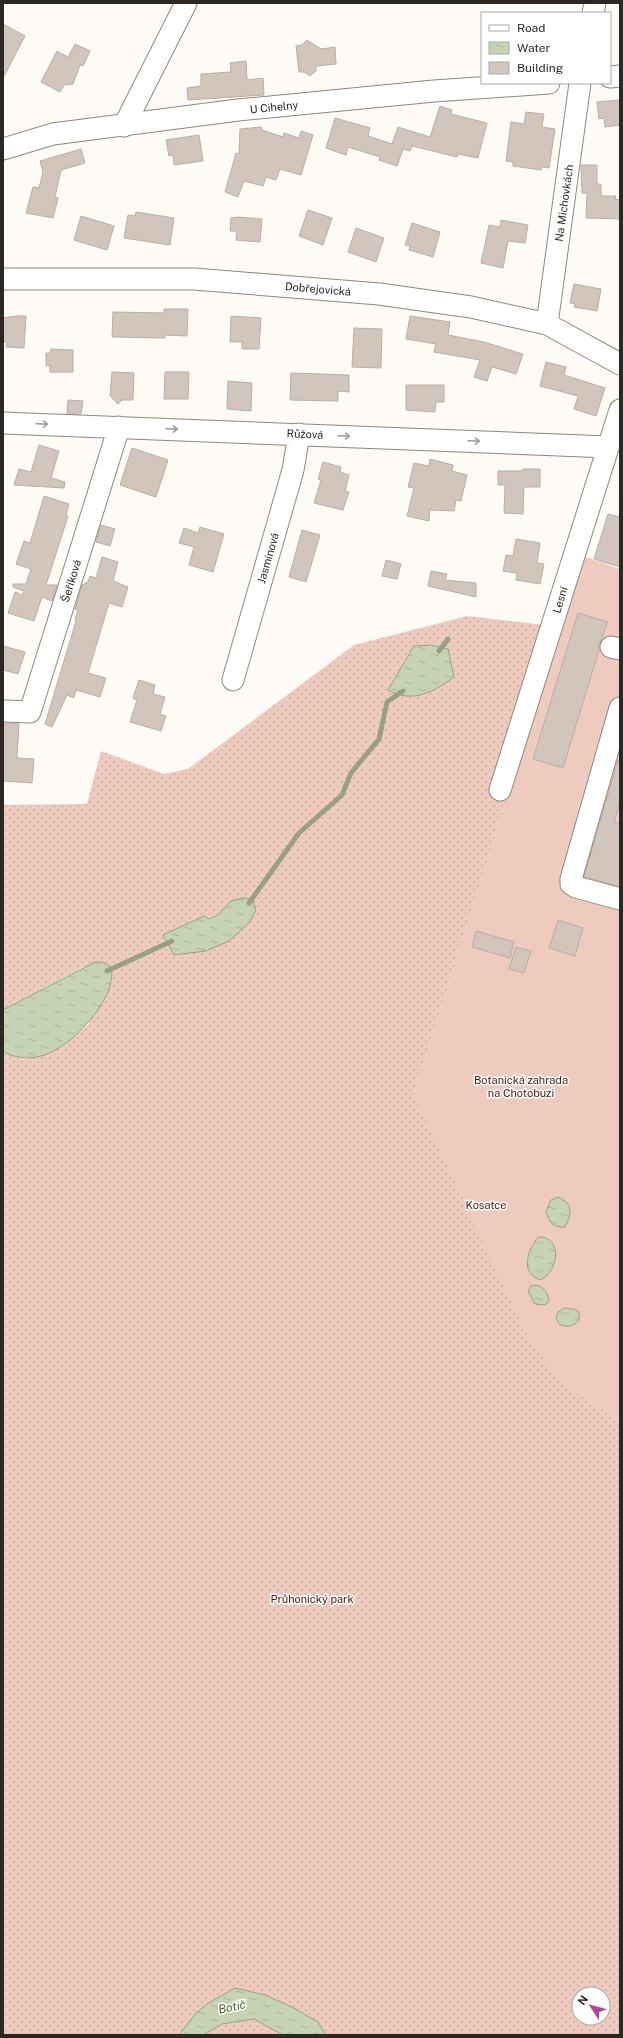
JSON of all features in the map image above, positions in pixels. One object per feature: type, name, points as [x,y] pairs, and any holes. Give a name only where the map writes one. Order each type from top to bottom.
[{"type":"street","points":[[124,126],[186,3]]},
{"type":"street","name":"U Cihelny","points":[[3,149],[53,134],[124,126],[238,110],[434,91],[534,84]]},
{"type":"street","name":"Na Michovkách","points":[[547,324],[580,84]]},
{"type":"street","name":"Dobřejovická","points":[[3,279],[194,279],[372,294],[472,308],[547,324],[620,364]]},
{"type":"street","name":"Lesní","points":[[500,790],[620,410]]},
{"type":"street","name":"Růžová","points":[[3,423],[608,447]]},
{"type":"street","name":"Šeříková","points":[[6,711],[30,712],[118,427]]},
{"type":"street","name":"Jasmínová","points":[[233,680],[293,470],[299,434]]},
{"type":"street","points":[[620,708],[571,879],[571,884],[576,887],[620,899]]},
{"type":"green space","name":"Botanická zahrada na Chotobuzi","points":[[583,556],[620,569],[620,1420],[567,1387],[531,1344],[414,1095]]},
{"type":"green space","name":"Průhonický park","points":[[467,616],[561,627],[414,1095],[567,1387],[620,1420],[620,2035],[3,2035],[3,1050],[6,1054],[25,1059],[63,1046],[89,1024],[85,966],[3,1010],[3,805],[87,804],[101,751],[164,774],[188,769],[354,645]],"holes":[[[414,646],[448,649],[454,677],[388,690]],[[231,901],[206,951],[196,921],[203,916],[209,919],[218,915]]]},
{"type":"water","points":[[431,645],[448,649],[454,677],[430,691],[414,696],[397,694],[388,690],[414,646]]},
{"type":"water","points":[[244,898],[253,900],[256,910],[249,923],[229,941],[206,951],[174,955],[163,935],[204,916],[209,919],[218,915],[231,901]]},
{"type":"water","points":[[95,962],[103,962],[112,968],[110,986],[94,1016],[84,1027],[60,1048],[33,1058],[10,1055],[3,1050],[3,1010]]},
{"type":"water","points":[[558,1197],[566,1202],[570,1209],[569,1218],[565,1227],[552,1224],[546,1211],[551,1200]]},
{"type":"water","points":[[538,1237],[546,1238],[552,1242],[556,1255],[547,1276],[541,1280],[534,1277],[528,1267],[531,1248]]},
{"type":"water","points":[[536,1285],[545,1290],[548,1295],[549,1301],[545,1305],[535,1304],[528,1291],[531,1286]]},
{"type":"water","points":[[564,1308],[574,1309],[579,1312],[579,1320],[572,1325],[567,1326],[559,1324],[556,1318],[558,1312]]},
{"type":"water","name":"Botič","points":[[235,1988],[265,1995],[292,2007],[318,2022],[326,2035],[283,2035],[254,2019],[222,2024],[203,2035],[179,2035],[196,2013],[207,2004]]},
{"type":"building","points":[[3,24],[25,36],[3,78]]},
{"type":"building","points":[[307,40],[321,49],[335,47],[336,64],[316,66],[316,71],[310,76],[304,72],[299,72],[296,46],[302,45]]},
{"type":"building","points":[[75,44],[90,51],[83,66],[80,65],[73,84],[64,85],[60,92],[41,82],[57,51],[68,57]]},
{"type":"building","points":[[246,61],[247,80],[263,78],[264,95],[188,100],[187,88],[201,86],[201,74],[231,72],[230,63]]},
{"type":"building","points":[[620,100],[620,125],[605,127],[604,118],[599,119],[597,102]]},
{"type":"building","points":[[440,106],[452,110],[451,114],[487,123],[478,158],[458,154],[457,157],[412,146],[410,151],[403,149],[397,166],[379,160],[380,157],[348,147],[346,155],[326,148],[335,118],[370,128],[368,136],[392,144],[398,127],[430,137]]},
{"type":"building","points":[[526,112],[544,114],[542,127],[555,129],[549,168],[542,167],[541,170],[513,166],[513,162],[506,161],[511,122],[524,124]]},
{"type":"building","points":[[261,127],[262,130],[283,137],[284,133],[299,138],[301,131],[313,135],[301,175],[280,169],[276,180],[266,177],[263,186],[244,181],[238,197],[225,192],[236,153],[239,154],[240,129]]},
{"type":"building","points":[[199,135],[203,161],[174,165],[173,155],[169,156],[166,140]]},
{"type":"building","points":[[81,149],[85,163],[61,170],[55,197],[58,198],[53,218],[26,213],[33,187],[39,188],[43,172],[40,161]]},
{"type":"building","points":[[581,165],[597,165],[597,184],[601,184],[601,196],[616,196],[615,200],[620,199],[620,219],[586,218],[587,193],[582,193]]},
{"type":"building","points":[[308,210],[332,218],[323,245],[299,236]]},
{"type":"building","points":[[136,212],[174,218],[170,245],[124,238],[128,215],[135,216]]},
{"type":"building","points":[[81,216],[114,226],[107,250],[74,240]]},
{"type":"building","points":[[238,217],[262,219],[260,242],[236,240],[237,231],[230,231],[231,218]]},
{"type":"building","points":[[501,220],[528,225],[525,243],[508,241],[503,268],[481,263],[489,225],[500,227]]},
{"type":"building","points":[[412,223],[440,232],[433,257],[409,250],[410,246],[405,245]]},
{"type":"building","points":[[356,228],[384,238],[376,262],[348,252]]},
{"type":"building","points":[[574,284],[601,289],[597,311],[574,307],[575,304],[570,303]]},
{"type":"building","points":[[164,309],[188,309],[187,336],[165,335],[165,338],[112,337],[113,312],[164,313]]},
{"type":"building","points":[[26,316],[24,348],[6,347],[7,342],[3,342],[3,318]]},
{"type":"building","points":[[231,316],[261,318],[259,349],[242,349],[242,342],[230,342]]},
{"type":"building","points":[[410,316],[450,322],[448,335],[484,342],[523,354],[516,374],[492,367],[487,381],[474,377],[480,360],[434,352],[436,344],[406,339]]},
{"type":"building","points":[[354,328],[382,329],[381,368],[352,367]]},
{"type":"building","points":[[51,349],[73,350],[73,372],[50,372],[50,366],[46,366],[46,353],[50,353]]},
{"type":"building","points":[[546,362],[566,367],[564,375],[605,388],[596,416],[574,409],[578,396],[540,386]]},
{"type":"building","points":[[112,372],[134,373],[133,400],[122,400],[118,404],[110,396]]},
{"type":"building","points":[[165,372],[189,372],[188,399],[164,399]]},
{"type":"building","points":[[291,373],[349,375],[349,392],[338,391],[338,401],[290,400]]},
{"type":"building","points":[[228,381],[252,383],[251,411],[227,409]]},
{"type":"building","points":[[406,385],[444,385],[444,402],[436,402],[435,412],[406,410]]},
{"type":"building","points":[[68,400],[83,401],[81,414],[67,414]]},
{"type":"building","points":[[39,445],[59,451],[51,478],[65,482],[64,488],[14,485],[19,469],[31,472]]},
{"type":"building","points":[[132,448],[168,460],[156,497],[120,485]]},
{"type":"building","points":[[430,459],[453,465],[452,471],[467,475],[461,501],[456,500],[454,511],[430,510],[429,521],[407,516],[414,488],[408,487],[414,463],[429,466]]},
{"type":"building","points":[[323,462],[341,467],[340,472],[349,475],[345,491],[349,492],[343,510],[314,503],[321,480],[318,479]]},
{"type":"building","points":[[523,469],[540,469],[540,487],[524,487],[523,514],[504,513],[505,485],[498,485],[498,471],[522,471]]},
{"type":"building","points":[[44,496],[69,504],[66,515],[68,516],[46,585],[57,585],[52,601],[42,597],[34,621],[8,613],[15,592],[22,595],[24,591],[13,587],[13,584],[26,584],[31,569],[16,564],[24,541],[30,543]]},
{"type":"building","points":[[608,514],[620,517],[620,567],[594,559]]},
{"type":"building","points":[[101,525],[115,529],[110,546],[96,542]]},
{"type":"building","points":[[200,527],[224,534],[213,572],[189,565],[194,547],[179,543],[184,528],[198,533]]},
{"type":"building","points":[[302,530],[320,535],[306,582],[289,577]]},
{"type":"building","points":[[516,539],[540,543],[537,563],[544,564],[540,584],[516,580],[517,573],[503,571],[506,555],[513,556]]},
{"type":"building","points":[[102,557],[118,562],[113,581],[128,587],[122,607],[109,603],[88,673],[106,678],[100,697],[76,690],[74,698],[67,695],[52,727],[45,724],[76,621],[78,610],[75,609],[82,585],[88,582],[90,576],[96,578]]},
{"type":"building","points":[[386,560],[401,564],[397,579],[382,576]]},
{"type":"building","points":[[431,571],[447,574],[445,580],[476,583],[476,597],[428,586]]},
{"type":"building","points":[[578,613],[608,622],[599,644],[599,650],[563,768],[533,759]]},
{"type":"building","points":[[3,646],[25,652],[18,674],[3,670]]},
{"type":"building","points":[[139,680],[155,685],[153,694],[165,697],[160,714],[166,716],[161,731],[130,722],[137,700],[133,698]]},
{"type":"building","points":[[5,723],[19,724],[17,758],[34,759],[32,783],[3,781],[3,730]]},
{"type":"building","points":[[618,760],[620,760],[620,802],[614,822],[620,823],[620,887],[584,877]]},
{"type":"building","points":[[558,920],[583,928],[575,956],[549,948]]},
{"type":"building","points":[[476,931],[514,942],[510,958],[472,947]]},
{"type":"building","points":[[516,947],[531,951],[524,973],[509,969]]},
{"type":"waterway","points":[[439,651],[448,639]]},
{"type":"waterway","points":[[249,903],[299,833],[342,795],[351,773],[379,739],[387,702],[403,691]]},
{"type":"waterway","points":[[107,971],[172,941]]},
{"type":"park label","name":"Kosatce","points":[[486,1205]]}]
